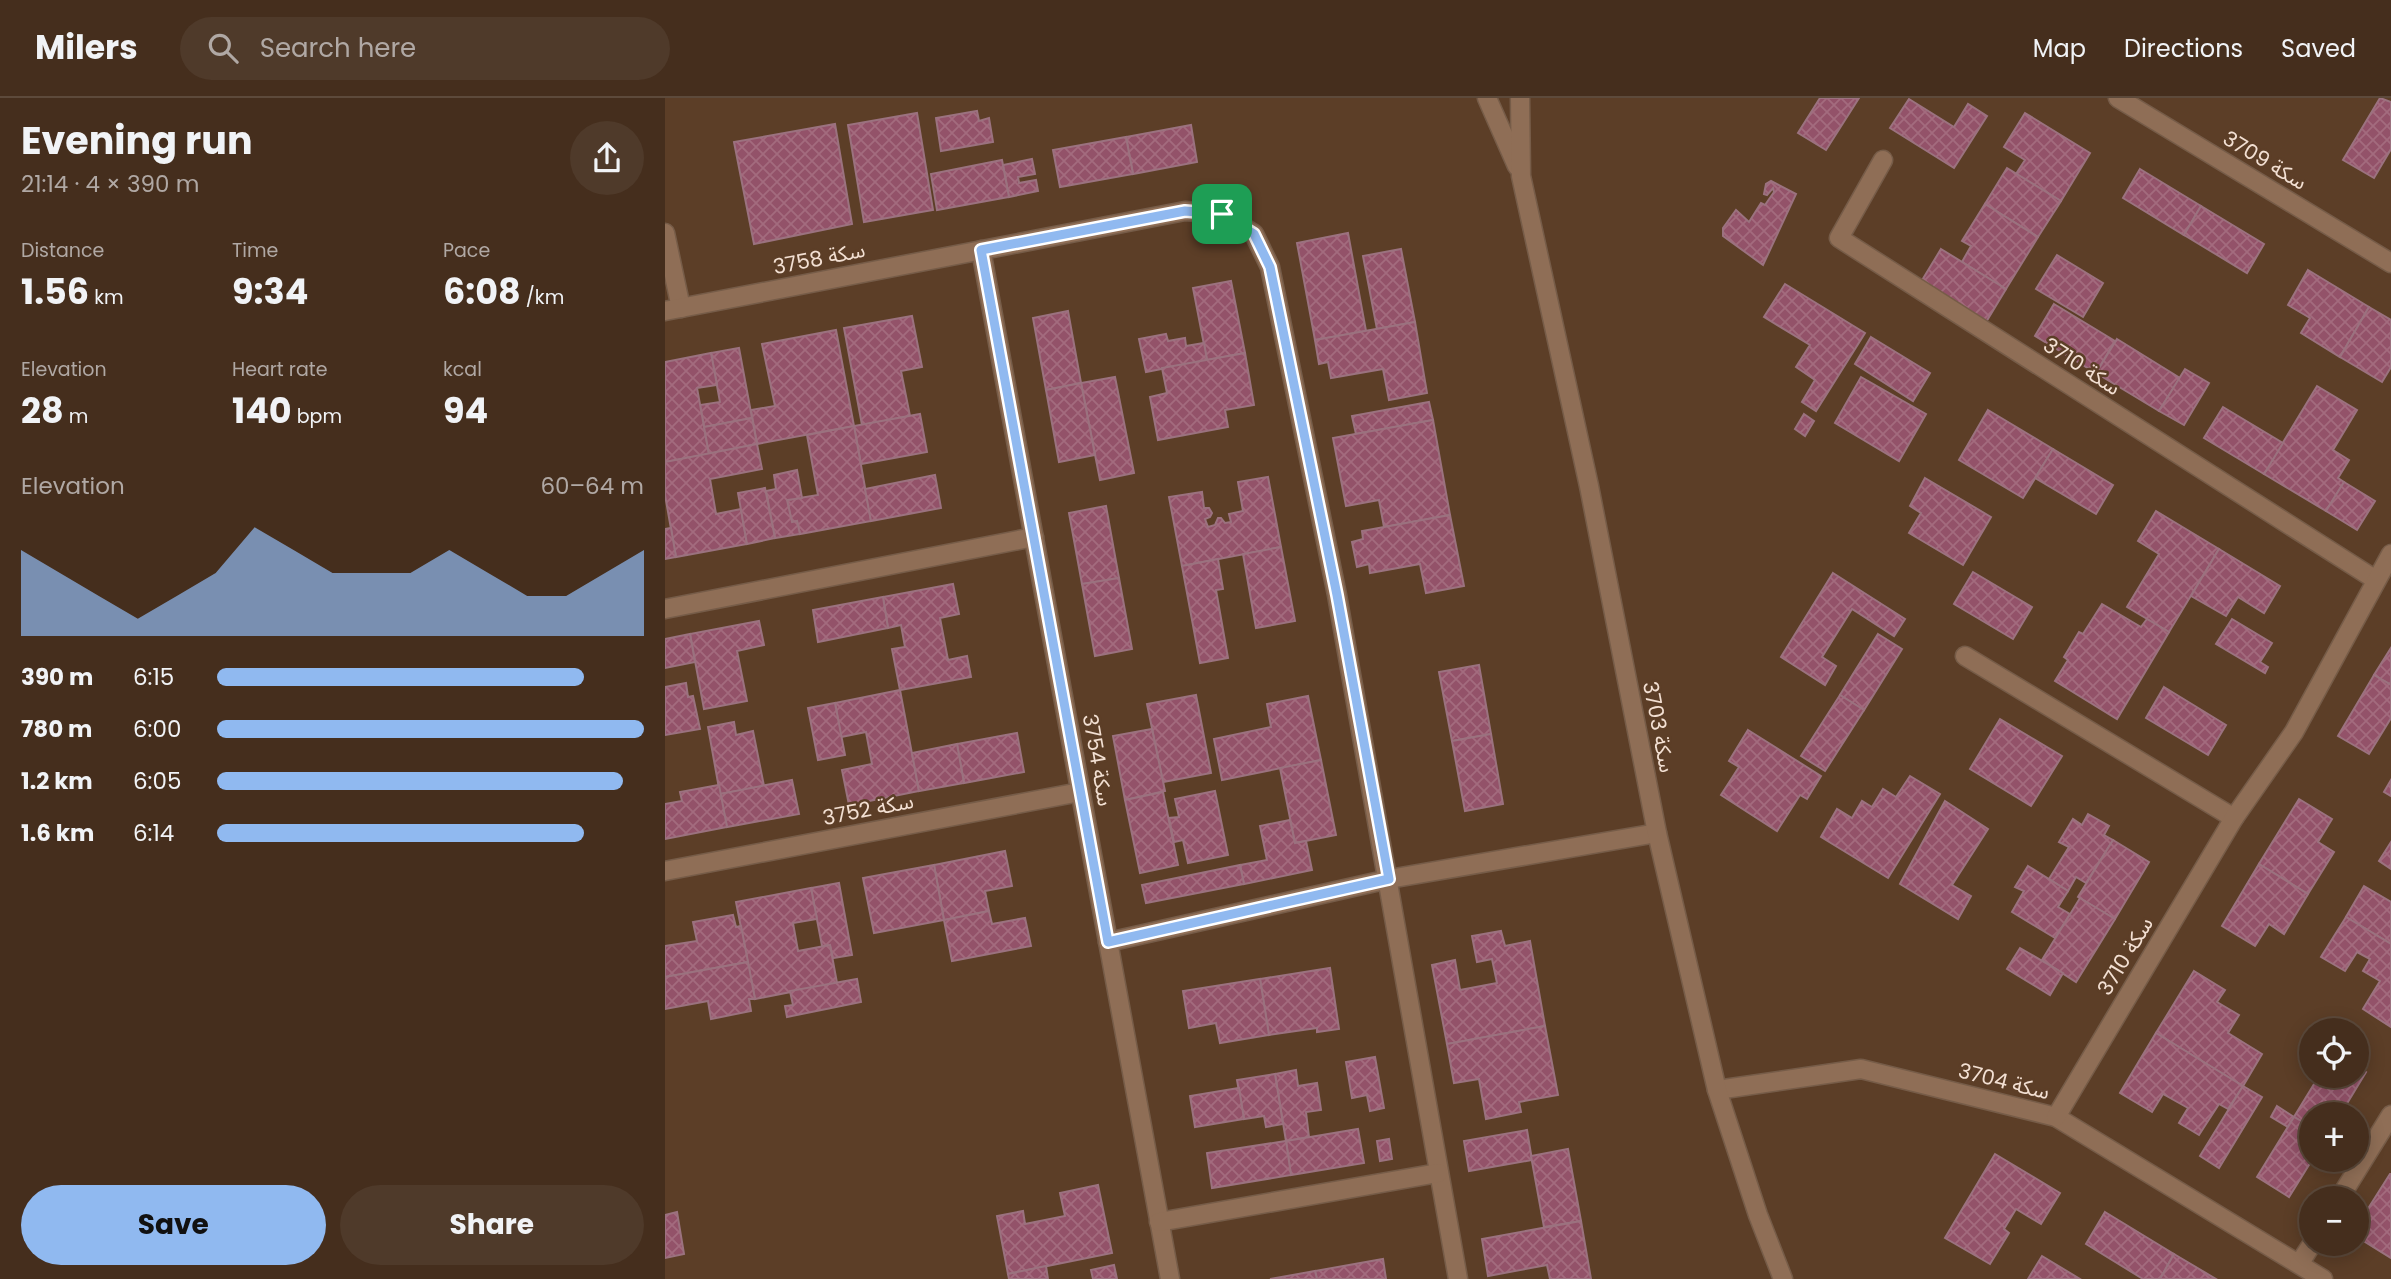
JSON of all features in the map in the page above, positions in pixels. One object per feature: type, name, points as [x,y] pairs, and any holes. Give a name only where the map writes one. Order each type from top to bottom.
[{"type":"street","name":"سكة 3703","points":[[1487,98],[1521,176],[1589,486],[1657,833],[1717,1090],[1758,1215],[1783,1279]]},
{"type":"street","name":"سكة 3703","points":[[1520,98],[1521,176]]},
{"type":"street","name":"سكة 3709","points":[[2118,98],[2390,260]]},
{"type":"street","name":"سكة 3710","points":[[1883,160],[1839,237],[2376,580]]},
{"type":"street","name":"سكة 3758","points":[[673,309],[1185,211],[1222,214],[1254,234],[1270,267],[1337,595],[1458,1279]]},
{"type":"street","points":[[665,233],[673,309]]},
{"type":"street","name":"سكة 3754","points":[[981,250],[1170,1279]]},
{"type":"street","points":[[665,609],[1034,537]]},
{"type":"street","name":"سكة 3710","points":[[2056,1117],[2234,818],[2294,732],[2391,554]]},
{"type":"street","points":[[1965,656],[2234,818]]},
{"type":"street","name":"سكة 3752","points":[[665,871],[1080,792]]},
{"type":"street","points":[[1108,942],[1389,879],[1657,833]]},
{"type":"street","name":"سكة 3704","points":[[1717,1090],[1861,1069],[2056,1117],[2323,1279]]},
{"type":"street","points":[[2347,1186],[2391,1115]]},
{"type":"street","points":[[1159,1222],[1438,1173]]},
{"type":"street","points":[[2299,1264],[2304,1256]]},
{"type":"building","points":[[1820,98],[1859,98],[1826,150],[1798,133]]},
{"type":"building","points":[[2380,98],[2391,102],[2391,149],[2374,178],[2343,160]]},
{"type":"building","points":[[1909,99],[1954,127],[1968,104],[1987,116],[1954,168],[1890,128]]},
{"type":"building","points":[[977,111],[979,121],[989,118],[993,142],[941,151],[936,118]]},
{"type":"building","points":[[917,113],[933,210],[864,222],[848,125]]},
{"type":"building","points":[[2025,113],[2090,153],[2061,201],[2016,174],[2025,160],[2004,147]]},
{"type":"building","points":[[835,124],[852,224],[754,244],[734,142]]},
{"type":"building","points":[[1191,125],[1197,162],[1133,174],[1126,137]]},
{"type":"building","points":[[1126,137],[1133,174],[1060,187],[1053,150]]},
{"type":"building","points":[[1032,159],[1035,174],[1018,177],[1019,183],[1036,180],[1038,191],[1009,197],[1003,165]]},
{"type":"building","points":[[1002,160],[1009,197],[937,210],[931,174]]},
{"type":"building","points":[[2007,168],[2061,201],[2038,237],[1985,204]]},
{"type":"building","points":[[2140,169],[2201,206],[2184,235],[2123,198]]},
{"type":"building","points":[[1771,181],[1796,194],[1763,265],[1723,236],[1723,228],[1736,210],[1749,222],[1761,203],[1765,205],[1774,192],[1773,188],[1767,195],[1764,194],[1766,184]]},
{"type":"building","points":[[1985,204],[2038,237],[2006,289],[1962,262],[1971,246],[1962,241]]},
{"type":"building","points":[[2201,206],[2264,244],[2247,273],[2184,235]]},
{"type":"building","points":[[1348,233],[1366,331],[1315,340],[1297,243]]},
{"type":"building","points":[[1401,249],[1415,322],[1377,329],[1363,256]]},
{"type":"building","points":[[1941,249],[2006,289],[1986,322],[1921,282]]},
{"type":"building","points":[[2057,255],[2103,283],[2083,317],[2036,289]]},
{"type":"building","points":[[2308,270],[2369,307],[2340,357],[2301,333],[2310,318],[2288,305]]},
{"type":"building","points":[[1231,281],[1245,353],[1207,360],[1193,288]]},
{"type":"building","points":[[1785,284],[1865,333],[1816,411],[1802,402],[1815,380],[1796,367],[1810,345],[1764,317]]},
{"type":"building","points":[[2054,304],[2115,341],[2096,373],[2035,336]]},
{"type":"building","points":[[2369,307],[2391,320],[2391,367],[2382,382],[2340,357]]},
{"type":"building","points":[[1068,311],[1081,383],[1046,390],[1033,318]]},
{"type":"building","points":[[912,316],[922,367],[901,371],[910,416],[862,425],[844,328]]},
{"type":"building","points":[[1415,322],[1427,393],[1389,400],[1383,369],[1331,378],[1328,362],[1319,364],[1315,340]]},
{"type":"building","points":[[836,330],[854,426],[757,444],[751,410],[775,406],[762,344]]},
{"type":"building","points":[[1166,334],[1168,341],[1185,338],[1186,346],[1204,343],[1207,360],[1146,372],[1139,339]]},
{"type":"building","points":[[1871,337],[1930,373],[1913,401],[1855,364]]},
{"type":"building","points":[[2117,339],[2180,378],[2159,411],[2096,373]]},
{"type":"building","points":[[739,348],[752,418],[704,427],[700,405],[720,402],[711,353]]},
{"type":"building","points":[[711,353],[717,385],[697,388],[709,454],[665,462],[665,362]]},
{"type":"building","points":[[1245,353],[1254,405],[1225,410],[1228,427],[1158,440],[1150,397],[1167,393],[1162,368]]},
{"type":"building","points":[[2185,369],[2209,383],[2184,425],[2159,411]]},
{"type":"building","points":[[1115,377],[1134,473],[1100,480],[1081,383]]},
{"type":"building","points":[[1861,377],[1926,414],[1899,461],[1835,423]]},
{"type":"building","points":[[1081,383],[1095,455],[1059,462],[1046,390]]},
{"type":"building","points":[[2317,386],[2357,410],[2333,450],[2349,460],[2338,478],[2344,482],[2326,511],[2264,474]]},
{"type":"building","points":[[1429,402],[1433,420],[1356,434],[1352,416]]},
{"type":"building","points":[[2223,407],[2283,443],[2264,474],[2204,438]]},
{"type":"building","points":[[1988,410],[2053,449],[2023,498],[1959,460]]},
{"type":"building","points":[[920,414],[927,452],[861,464],[854,426]]},
{"type":"building","points":[[1804,414],[1814,421],[1805,436],[1795,429]]},
{"type":"building","points":[[752,418],[757,444],[709,454],[704,427]]},
{"type":"building","points":[[1433,420],[1450,515],[1384,527],[1379,500],[1346,506],[1333,438]]},
{"type":"building","points":[[854,426],[871,521],[800,534],[797,521],[792,522],[787,500],[818,495],[807,435]]},
{"type":"building","points":[[757,444],[762,469],[710,479],[716,514],[741,509],[747,544],[676,557],[665,495],[665,462]]},
{"type":"building","points":[[2053,449],[2113,485],[2096,514],[2035,478]]},
{"type":"building","points":[[797,470],[802,498],[787,500],[792,522],[797,521],[800,534],[775,538],[766,491],[776,489],[774,475]]},
{"type":"building","points":[[935,475],[941,508],[871,521],[865,489]]},
{"type":"building","points":[[1268,477],[1281,547],[1182,566],[1169,497],[1202,492],[1204,508],[1209,508],[1212,513],[1205,519],[1208,527],[1215,525],[1218,518],[1225,523],[1231,522],[1229,514],[1243,511],[1238,482]]},
{"type":"building","points":[[1925,478],[1991,517],[1963,565],[1909,533],[1921,513],[1910,506]]},
{"type":"building","points":[[2344,482],[2375,501],[2357,530],[2326,511]]},
{"type":"building","points":[[765,488],[775,538],[747,544],[738,493]]},
{"type":"building","points":[[1106,506],[1119,578],[1082,584],[1069,513]]},
{"type":"building","points":[[2156,511],[2219,549],[2169,632],[2127,607],[2159,554],[2138,541]]},
{"type":"building","points":[[1450,515],[1464,586],[1426,593],[1420,564],[1370,573],[1369,564],[1357,567],[1352,542],[1363,539],[1362,531]]},
{"type":"building","points":[[671,528],[676,557],[665,559],[665,529]]},
{"type":"building","points":[[1281,547],[1295,621],[1256,628],[1243,554]]},
{"type":"building","points":[[2219,549],[2280,586],[2264,613],[2238,597],[2226,616],[2191,596]]},
{"type":"building","points":[[1218,559],[1223,589],[1216,590],[1228,658],[1200,663],[1182,566]]},
{"type":"building","points":[[1973,572],[2032,607],[2013,639],[1954,604]]},
{"type":"building","points":[[1833,573],[1905,619],[1894,636],[1852,609],[1822,657],[1836,666],[1825,685],[1781,657]]},
{"type":"building","points":[[1119,578],[1132,649],[1095,656],[1082,584]]},
{"type":"building","points":[[953,584],[959,614],[940,618],[948,660],[967,656],[971,677],[900,690],[892,649],[905,647],[901,625],[888,628],[883,597]]},
{"type":"building","points":[[883,597],[888,628],[818,642],[813,610]]},
{"type":"building","points":[[2102,604],[2141,627],[2147,619],[2169,632],[2117,719],[2055,681],[2068,660],[2064,657],[2079,632],[2083,634]]},
{"type":"building","points":[[2232,619],[2272,643],[2260,662],[2268,667],[2265,673],[2216,644]]},
{"type":"building","points":[[759,621],[764,645],[737,651],[747,701],[704,709],[690,634]]},
{"type":"building","points":[[690,634],[695,662],[665,668],[665,639]]},
{"type":"building","points":[[1878,634],[1902,649],[1864,710],[1840,695]]},
{"type":"building","points":[[2391,648],[2391,685],[2374,675]]},
{"type":"building","points":[[1479,665],[1491,734],[1452,741],[1439,672]]},
{"type":"building","points":[[2374,675],[2391,685],[2391,718],[2369,754],[2338,736]]},
{"type":"building","points":[[686,683],[688,697],[693,696],[700,729],[665,735],[665,687]]},
{"type":"building","points":[[2164,687],[2226,725],[2208,755],[2146,718]]},
{"type":"building","points":[[900,690],[919,791],[849,805],[842,770],[872,764],[866,732],[841,737],[835,703]]},
{"type":"building","points":[[1196,695],[1211,773],[1163,782],[1147,704]]},
{"type":"building","points":[[1840,695],[1864,710],[1825,771],[1801,756]]},
{"type":"building","points":[[1308,696],[1321,760],[1222,780],[1214,739],[1271,727],[1267,704]]},
{"type":"building","points":[[835,703],[845,755],[818,760],[808,708]]},
{"type":"building","points":[[2000,719],[2062,756],[2031,806],[1970,769]]},
{"type":"building","points":[[734,722],[736,735],[753,731],[764,786],[720,794],[708,727]]},
{"type":"building","points":[[1152,729],[1165,791],[1125,800],[1113,736]]},
{"type":"building","points":[[1748,730],[1821,776],[1807,799],[1800,795],[1777,831],[1721,795],[1739,767],[1729,761]]},
{"type":"building","points":[[1017,733],[1024,772],[964,783],[957,744]]},
{"type":"building","points":[[1491,734],[1503,804],[1465,811],[1452,741]]},
{"type":"building","points":[[957,744],[964,783],[919,791],[912,753]]},
{"type":"building","points":[[1321,760],[1336,835],[1295,843],[1280,768]]},
{"type":"building","points":[[1910,776],[1940,794],[1888,878],[1821,837],[1837,809],[1852,818],[1862,801],[1872,807],[1883,789],[1896,797]]},
{"type":"building","points":[[792,780],[799,814],[727,827],[720,794]]},
{"type":"building","points":[[2391,780],[2391,796],[2384,792]]},
{"type":"building","points":[[719,785],[727,827],[665,839],[665,804],[682,801],[680,792]]},
{"type":"building","points":[[1215,791],[1228,855],[1188,863],[1183,840],[1174,842],[1169,818],[1179,817],[1175,799]]},
{"type":"building","points":[[1163,792],[1178,865],[1140,873],[1125,800]]},
{"type":"building","points":[[2299,799],[2332,819],[2318,842],[2334,852],[2308,894],[2259,864]]},
{"type":"building","points":[[1945,801],[1988,829],[1952,885],[1971,896],[1958,919],[1900,884]]},
{"type":"building","points":[[2088,814],[2109,826],[2104,835],[2113,840],[2086,883],[2076,877],[2068,891],[2049,879],[2069,847],[2059,842],[2073,819],[2082,825]]},
{"type":"building","points":[[1290,820],[1295,843],[1306,841],[1312,870],[1244,884],[1240,865],[1267,860],[1260,826]]},
{"type":"building","points":[[2113,840],[2149,862],[2115,919],[2078,897]]},
{"type":"building","points":[[2391,842],[2391,869],[2379,861]]},
{"type":"building","points":[[1005,851],[1012,886],[985,891],[989,911],[944,920],[934,865]]},
{"type":"building","points":[[2259,864],[2308,894],[2284,934],[2269,924],[2255,946],[2222,926]]},
{"type":"building","points":[[934,865],[944,920],[874,933],[863,878]]},
{"type":"building","points":[[1240,865],[1244,884],[1146,903],[1142,885]]},
{"type":"building","points":[[2028,866],[2068,891],[2058,907],[2070,914],[2055,938],[2012,912],[2024,891],[2015,887]]},
{"type":"building","points":[[839,883],[852,955],[833,958],[830,945],[822,946],[811,888]]},
{"type":"building","points":[[2364,886],[2391,902],[2391,944],[2346,917]]},
{"type":"building","points":[[811,888],[817,919],[793,923],[798,951],[830,945],[837,983],[755,999],[736,902]]},
{"type":"building","points":[[2080,898],[2115,919],[2076,982],[2042,960]]},
{"type":"building","points":[[989,911],[992,924],[1025,918],[1031,946],[952,961],[944,920]]},
{"type":"building","points":[[733,915],[736,927],[741,926],[748,962],[665,977],[665,946],[697,941],[693,922]]},
{"type":"building","points":[[2346,917],[2391,944],[2391,1027],[2363,1009],[2380,981],[2363,971],[2370,959],[2357,952],[2345,971],[2321,957]]},
{"type":"building","points":[[1501,931],[1505,946],[1530,941],[1545,1026],[1447,1044],[1432,965],[1455,960],[1460,990],[1497,983],[1492,959],[1477,962],[1472,936]]},
{"type":"building","points":[[2020,948],[2063,973],[2050,995],[2007,969]]},
{"type":"building","points":[[748,962],[755,999],[749,999],[751,1011],[711,1019],[708,1001],[665,1009],[665,977]]},
{"type":"building","points":[[1330,968],[1339,1029],[1317,1032],[1317,1028],[1269,1035],[1260,979]]},
{"type":"building","points":[[2194,971],[2225,990],[2217,1002],[2239,1015],[2228,1033],[2262,1054],[2243,1086],[2156,1033]]},
{"type":"building","points":[[857,979],[861,1002],[787,1017],[785,1006],[793,1005],[790,991]]},
{"type":"building","points":[[1260,979],[1269,1035],[1220,1043],[1216,1023],[1189,1028],[1183,991]]},
{"type":"building","points":[[1545,1026],[1558,1095],[1519,1102],[1521,1112],[1486,1119],[1479,1079],[1454,1083],[1447,1044]]},
{"type":"building","points":[[2156,1033],[2243,1086],[2228,1109],[2219,1104],[2199,1135],[2179,1123],[2188,1108],[2163,1094],[2152,1112],[2120,1093]]},
{"type":"building","points":[[1375,1057],[1384,1108],[1370,1111],[1367,1095],[1352,1098],[1346,1062]]},
{"type":"building","points":[[1296,1070],[1298,1086],[1317,1083],[1321,1110],[1306,1112],[1309,1137],[1286,1141],[1275,1074]]},
{"type":"building","points":[[1275,1074],[1283,1124],[1266,1127],[1264,1116],[1244,1119],[1237,1080]]},
{"type":"building","points":[[2243,1086],[2262,1097],[2219,1168],[2200,1156]]},
{"type":"building","points":[[1239,1088],[1244,1119],[1195,1127],[1190,1096]]},
{"type":"building","points":[[2312,1088],[2356,1088],[2348,1102],[2303,1102]]},
{"type":"building","points":[[2277,1106],[2294,1117],[2288,1127],[2271,1117]]},
{"type":"building","points":[[2294,1117],[2299,1120],[2299,1172],[2305,1172],[2289,1197],[2257,1177]]},
{"type":"building","points":[[1358,1129],[1364,1163],[1291,1175],[1286,1141]]},
{"type":"building","points":[[1527,1130],[1532,1160],[1469,1171],[1464,1141]]},
{"type":"building","points":[[1389,1139],[1392,1159],[1380,1161],[1377,1141]]},
{"type":"building","points":[[1286,1141],[1291,1175],[1212,1188],[1207,1153]]},
{"type":"building","points":[[1568,1149],[1581,1221],[1544,1227],[1531,1156]]},
{"type":"building","points":[[1995,1154],[2060,1193],[2041,1224],[2016,1209],[2004,1229],[2009,1233],[1990,1264],[1945,1238]]},
{"type":"building","points":[[2391,1174],[2391,1258],[2369,1244],[2369,1207]]},
{"type":"building","points":[[1098,1185],[1112,1253],[1008,1274],[997,1216],[1023,1211],[1025,1224],[1065,1216],[1060,1193]]},
{"type":"building","points":[[677,1212],[684,1254],[665,1258],[665,1215]]},
{"type":"building","points":[[2105,1212],[2174,1254],[2160,1279],[2143,1279],[2086,1244]]},
{"type":"building","points":[[1581,1221],[1591,1279],[1550,1279],[1547,1265],[1488,1276],[1482,1239]]},
{"type":"building","points":[[2174,1254],[2216,1279],[2160,1279]]},
{"type":"building","points":[[2042,1256],[2080,1279],[2028,1279]]},
{"type":"building","points":[[1383,1259],[1386,1279],[1317,1279],[1315,1271]]},
{"type":"building","points":[[1114,1265],[1117,1279],[1093,1279],[1091,1270]]},
{"type":"building","points":[[1046,1266],[1048,1279],[1009,1279],[1008,1274]]},
{"type":"building","points":[[1315,1271],[1317,1279],[1270,1279]]},
{"type":"route","points":[[1185,211],[1222,214],[1254,234],[1270,267],[1337,595],[1389,879],[1108,942],[981,250],[1185,211]]}]
